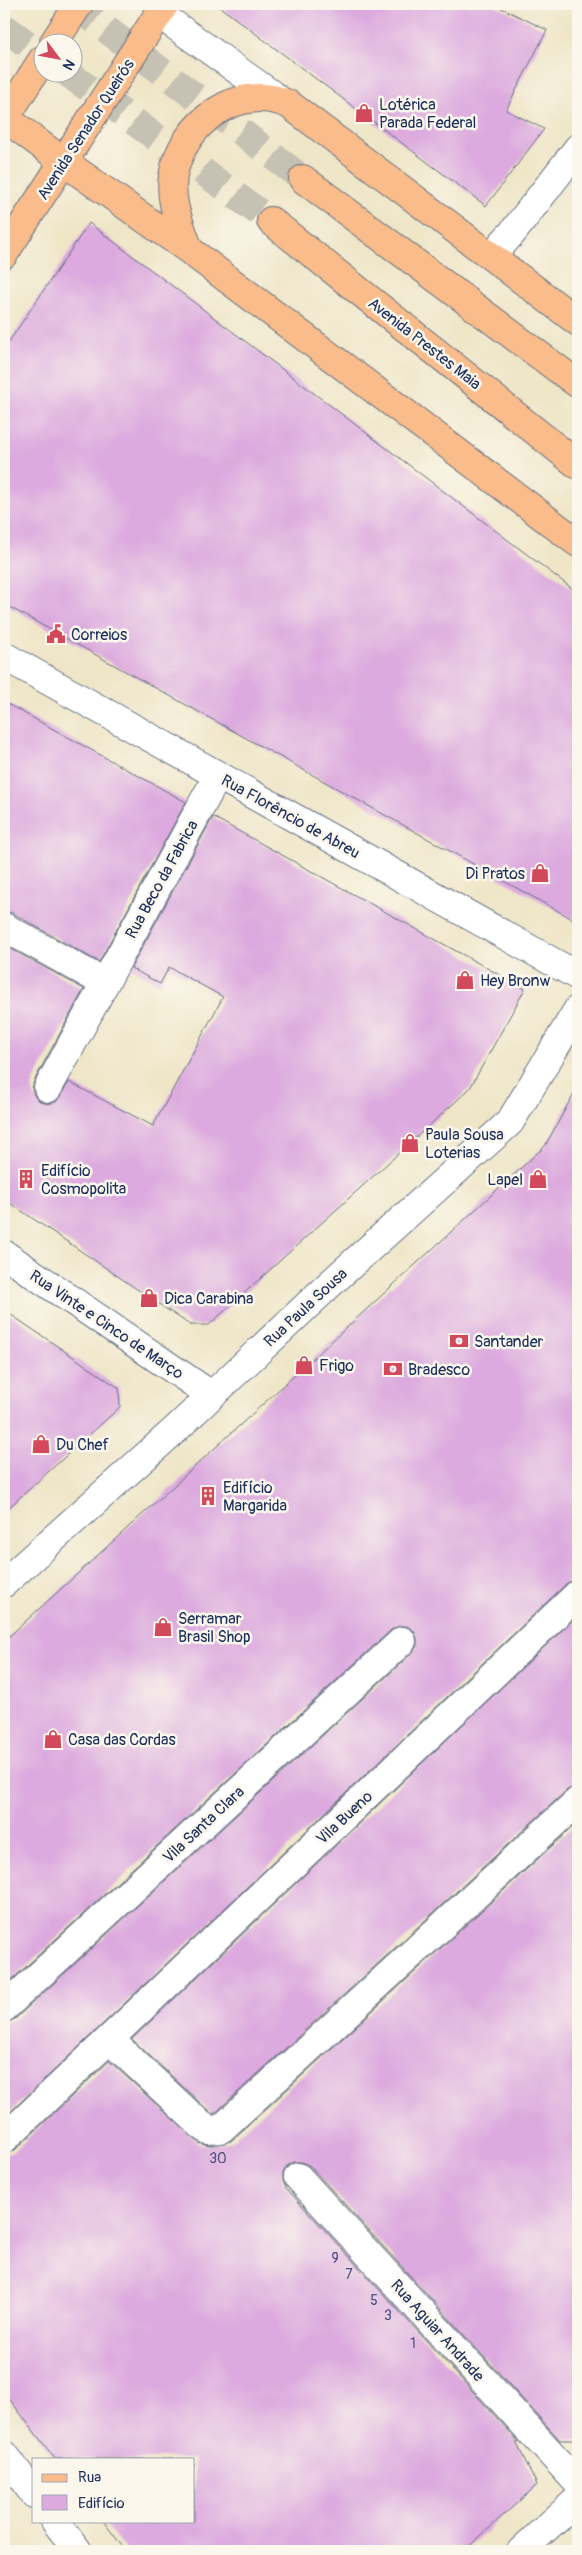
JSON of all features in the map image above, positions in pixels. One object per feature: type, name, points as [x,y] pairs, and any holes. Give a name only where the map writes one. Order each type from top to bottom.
[{"type":"main road","points":[[61,32],[79,4]]},
{"type":"main road","name":"Avenida Senador Queirós","points":[[4,254],[162,9]]},
{"type":"main road","points":[[32,75],[4,118],[189,250],[578,543]]},
{"type":"main road","points":[[189,250],[174,206],[173,192],[173,177],[182,149],[199,125],[223,107],[251,98],[278,99],[290,105],[578,322]]},
{"type":"main road","points":[[304,179],[578,384]]},
{"type":"main road","name":"Avenida Prestes Maia","points":[[271,221],[578,465]]},
{"type":"street","points":[[162,9],[278,99]]},
{"type":"street","points":[[491,256],[514,232],[578,148]]},
{"type":"street","name":"Rua Florêncio de Abreu","points":[[4,656],[578,976]]},
{"type":"street","name":"Rua Beco da Fabrica","points":[[48,1088],[218,774]]},
{"type":"street","points":[[4,927],[105,983]]},
{"type":"street","name":"Rua Paula Sousa","points":[[4,1583],[211,1395],[324,1289],[510,1122],[578,1008]]},
{"type":"street","name":"Rua Vinte e Cinco de Março","points":[[4,1254],[211,1395]]},
{"type":"street","name":"Vila Bueno","points":[[4,2139],[578,1594]]},
{"type":"street","name":"Vila Santa Clara","points":[[4,2008],[402,1641]]},
{"type":"street","points":[[109,2039],[201,2125],[208,2130],[221,2129],[578,1801]]},
{"type":"street","name":"Rua Aguiar Andrade","points":[[298,2177],[578,2483]]},
{"type":"street","points":[[4,2454],[32,2491]]},
{"type":"street","points":[[521,2551],[578,2499]]},
{"type":"street","points":[[56,2522],[78,2551]]},
{"type":"building","points":[[216,4],[493,4],[547,30],[506,110],[544,129],[486,206]]},
{"type":"building","points":[[89,223],[578,593],[578,922],[4,604],[4,349]]},
{"type":"building","points":[[4,702],[186,802],[99,962],[12,913],[4,911]]},
{"type":"building","points":[[213,817],[525,989],[470,1088],[209,1325],[190,1325],[4,1199],[4,945],[84,989],[34,1081],[32,1089],[35,1097],[41,1102],[48,1104],[56,1102],[69,1082],[153,1126],[223,997],[169,967],[160,984],[131,968]]},
{"type":"building","points":[[578,1086],[578,1579],[567,1583],[4,2118],[4,2023],[15,2019],[413,1652],[417,1646],[417,1638],[414,1631],[407,1626],[399,1626],[391,1630],[4,1987],[4,1641],[545,1146]]},
{"type":"building","points":[[4,1310],[119,1388],[120,1407],[4,1512]]},
{"type":"building","points":[[578,1615],[578,1786],[567,1790],[214,2114],[211,2113],[132,2039]]},
{"type":"building","points":[[578,1822],[578,2440],[560,2440],[310,2166],[302,2162],[294,2162],[287,2166],[283,2173],[283,2181],[286,2188],[519,2442],[516,2442],[537,2485],[464,2551],[126,2551],[104,2522],[195,2522],[195,2458],[54,2458],[4,2392],[4,2154],[15,2150],[109,2061],[199,2143],[209,2146],[231,2141]]},
{"type":"tunnel","points":[[73,4],[303,179]]},
{"type":"tunnel","points":[[4,27],[32,48]]},
{"type":"tunnel","points":[[80,82],[271,221]]},
{"type":"place","name":"Lotérica Parada Federal","points":[[364,113]]},
{"type":"place","name":"Correios","points":[[56,634]]},
{"type":"place","name":"Di Pratos","points":[[540,873]]},
{"type":"place","name":"Hey Bronw","points":[[465,980]]},
{"type":"place","name":"Paula Sousa Loterias","points":[[410,1143]]},
{"type":"place","name":"Edifício Cosmopolita","points":[[26,1179]]},
{"type":"place","name":"Lapel","points":[[538,1179]]},
{"type":"place","name":"Dica Carabina","points":[[149,1298]]},
{"type":"place","name":"Santander","points":[[459,1341]]},
{"type":"place","name":"Frigo","points":[[304,1365]]},
{"type":"place","name":"Bradesco","points":[[393,1369]]},
{"type":"place","name":"Du Chef","points":[[41,1444]]},
{"type":"place","name":"Edifício Margarida","points":[[208,1496]]},
{"type":"place","name":"Serramar Brasil Shop","points":[[163,1627]]},
{"type":"place","name":"Casa das Cordas","points":[[53,1739]]}]
